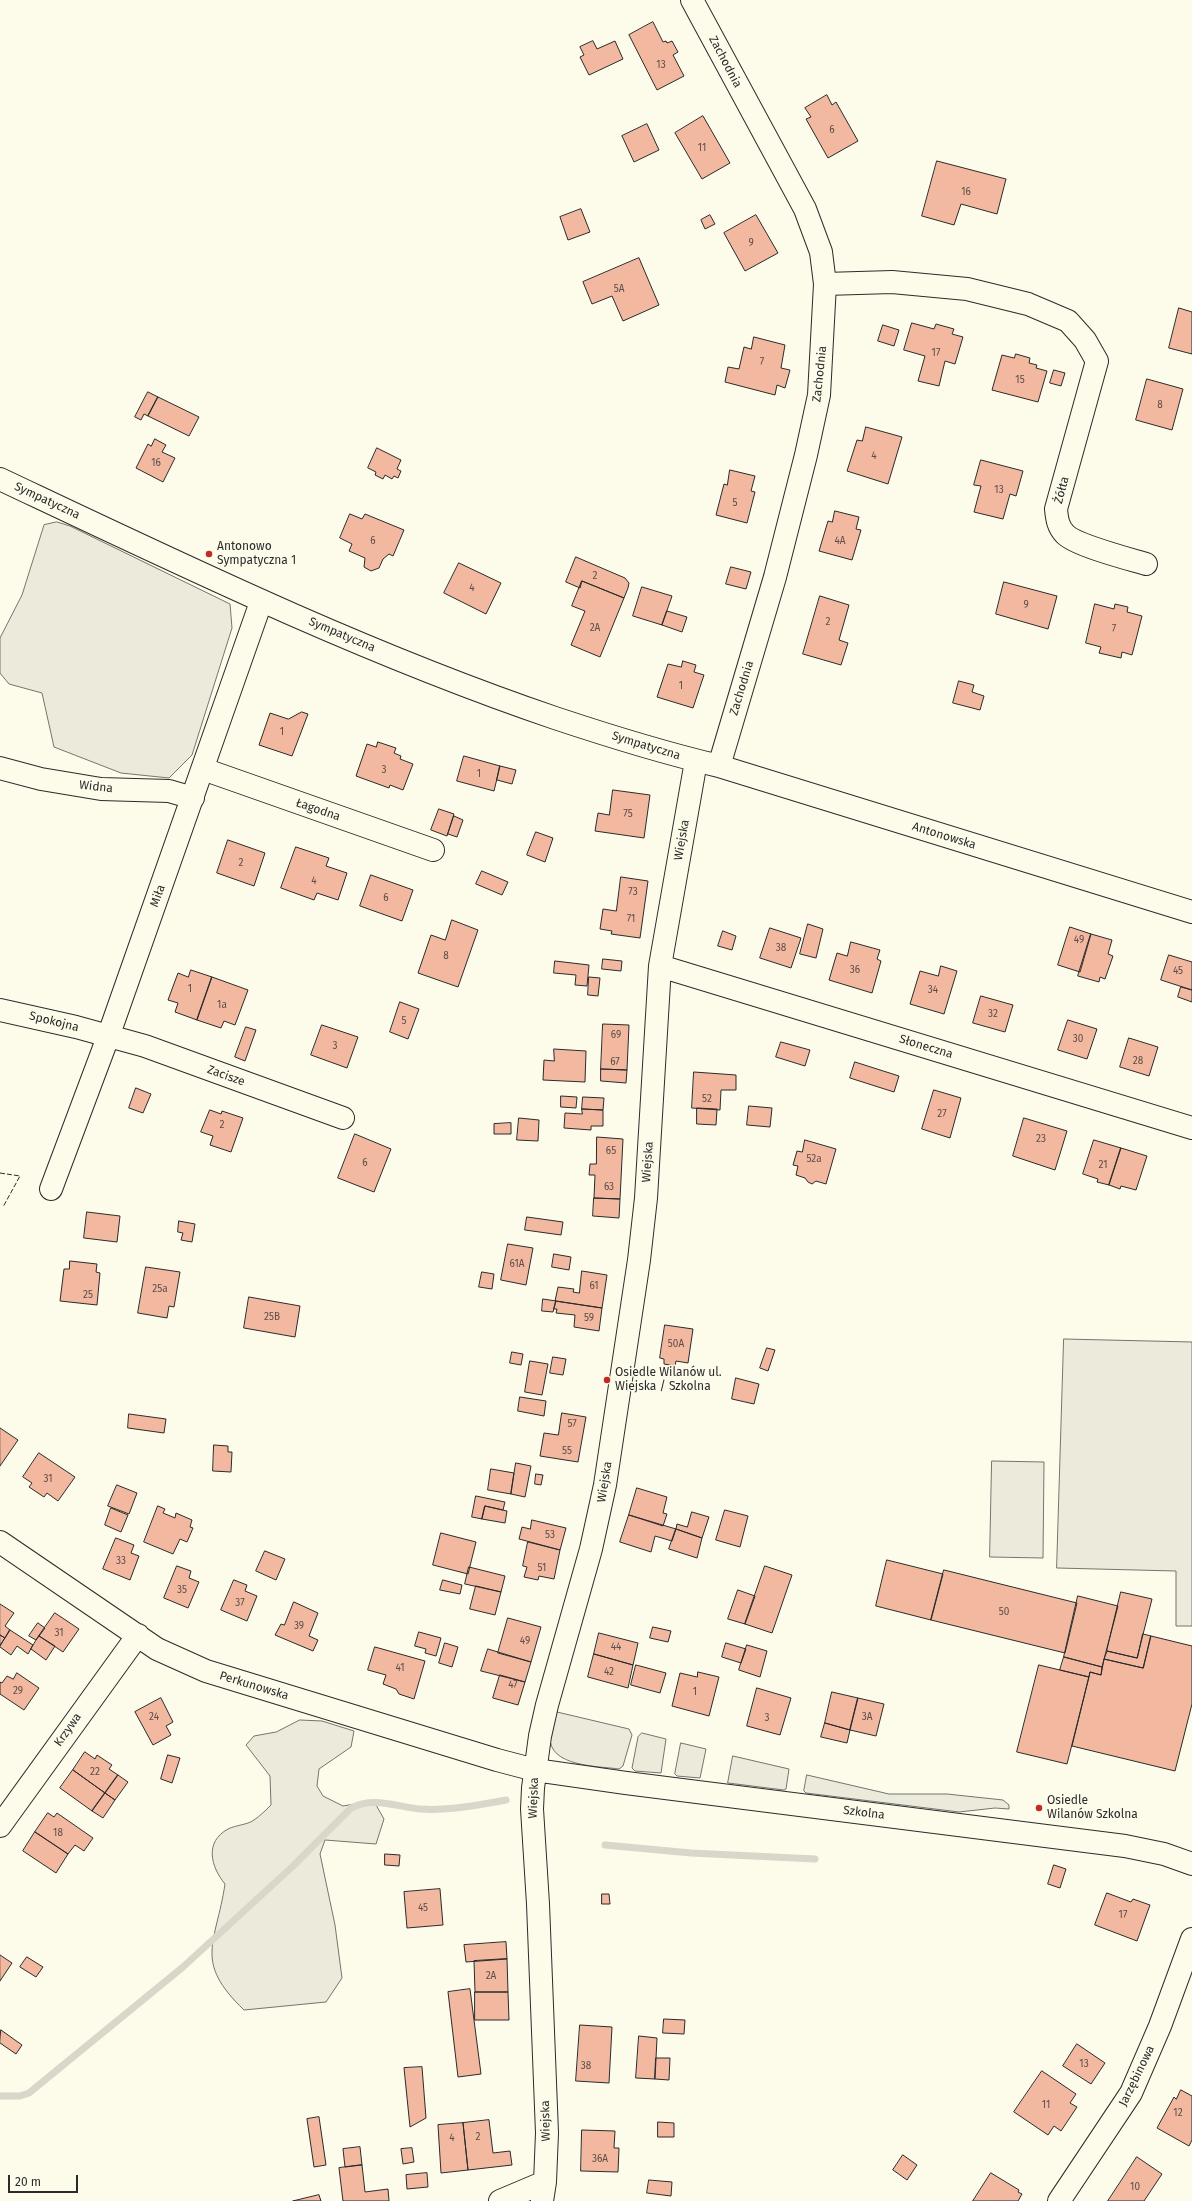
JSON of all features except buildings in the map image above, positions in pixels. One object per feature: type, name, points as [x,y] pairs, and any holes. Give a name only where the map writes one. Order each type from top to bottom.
[{"type":"street","name":"Zachodnia","points":[[692,0],[805,209],[821,252],[825,284],[819,395],[808,448],[775,577],[719,766]]},
{"type":"street","name":"Żółta","points":[[825,284],[900,282],[967,289],[1028,304],[1068,321],[1085,340],[1097,362],[1056,509],[1058,524],[1066,535],[1078,541],[1096,549],[1146,564]]},
{"type":"street","name":"Sympatyczna","points":[[0,479],[261,602],[474,690],[581,726],[696,761]]},
{"type":"street","name":"Miła","points":[[51,1189],[108,1037],[261,602]]},
{"type":"street","name":"Antonowska","points":[[696,761],[719,766],[1192,912]]},
{"type":"street","name":"Wiejska","points":[[544,2191],[547,2123],[538,1904],[532,1809],[535,1770],[548,1705],[601,1508],[620,1386],[646,1198],[660,966],[696,761]]},
{"type":"street","name":"Widna","points":[[0,768],[41,779],[101,789],[169,791],[193,798]]},
{"type":"street","name":"Łagodna","points":[[203,769],[433,850]]},
{"type":"street","name":"Słoneczna","points":[[660,966],[1192,1128]]},
{"type":"street","name":"Spokojna","points":[[0,1010],[76,1027],[108,1037]]},
{"type":"street","name":"Zacisze","points":[[108,1037],[145,1046],[343,1118]]},
{"type":"street","name":"Perkunowska","points":[[0,1542],[157,1649],[206,1671],[535,1770]]},
{"type":"street","name":"Krzywa","points":[[0,1826],[138,1635]]},
{"type":"street","name":"Szkolna","points":[[535,1770],[1124,1846],[1164,1854],[1192,1864]]},
{"type":"street","name":"Jarzębinowa","points":[[1059,2201],[1131,2093],[1160,2026],[1192,1939]]},
{"type":"street","points":[[500,2201],[544,2191]]},
{"type":"shaded area","points":[[57,522],[70,526],[230,604],[232,628],[192,755],[169,778],[121,773],[54,747],[42,693],[9,684],[0,673],[0,638],[22,595],[44,525]]},
{"type":"shaded area","points":[[1064,1339],[1192,1342],[1192,1626],[1176,1626],[1176,1571],[1057,1568]]},
{"type":"shaded area","points":[[992,1461],[1044,1462],[1043,1558],[990,1557]]},
{"type":"shaded area","points":[[557,1712],[629,1729],[632,1735],[623,1766],[619,1769],[576,1763],[557,1754],[552,1746],[550,1733]]},
{"type":"shaded area","points":[[300,1720],[322,1721],[354,1731],[351,1747],[319,1769],[317,1786],[323,1796],[343,1806],[361,1803],[376,1805],[384,1819],[376,1844],[325,1840],[320,1854],[335,1925],[342,1978],[326,2002],[244,2010],[228,1993],[218,1978],[213,1964],[212,1951],[214,1937],[225,1884],[213,1863],[213,1848],[215,1841],[220,1834],[228,1829],[251,1822],[271,1805],[270,1776],[246,1745],[254,1736],[276,1732]]},
{"type":"shaded area","points":[[642,1733],[666,1739],[661,1773],[635,1771],[632,1768],[638,1737]]},
{"type":"shaded area","points":[[681,1743],[706,1749],[700,1778],[677,1776],[675,1774]]},
{"type":"shaded area","points":[[733,1756],[789,1769],[786,1789],[784,1790],[728,1783]]},
{"type":"shaded area","points":[[807,1775],[889,1794],[947,1794],[1003,1800],[1009,1805],[1009,1809],[995,1808],[959,1812],[806,1793],[804,1791]]},
{"type":"waterway","points":[[0,2096],[20,2096],[29,2093],[183,1967],[292,1867],[351,1808],[368,1803],[386,1803],[420,1809],[441,1809],[506,1800]]},
{"type":"waterway","points":[[605,1845],[691,1853],[815,1859]]},
{"type":"fence","points":[[0,1173],[20,1176],[3,1207]]},
{"type":"place","name":"Antonowo Sympatyczna 1","points":[[209,554]]},
{"type":"place","name":"Osiedle Wilanów ul. Wiejska / Szkolna","points":[[607,1380]]},
{"type":"place","name":"Osiedle Wilanów Szkolna","points":[[1039,1808]]}]
